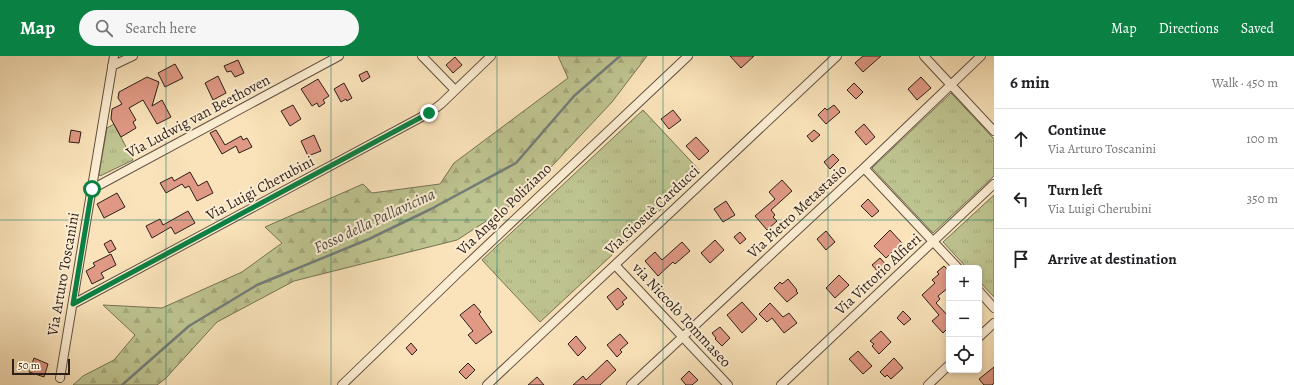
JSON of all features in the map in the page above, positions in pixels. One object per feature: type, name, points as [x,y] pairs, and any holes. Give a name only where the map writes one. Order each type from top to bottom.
[{"type":"street","name":"Via Arturo Toscanini","points":[[60,378],[114,56]]},
{"type":"street","points":[[112,66],[133,56]]},
{"type":"street","name":"Via Ludwig van Beethoven","points":[[92,189],[339,56]]},
{"type":"street","points":[[422,56],[455,90]]},
{"type":"street","name":"Via Luigi Cherubini","points":[[73,304],[429,113],[441,104],[491,56]]},
{"type":"street","name":"Via Angelo Poliziano","points":[[342,385],[463,268],[688,56]]},
{"type":"street","name":"Via Giosuè Carducci","points":[[487,385],[837,56]]},
{"type":"street","points":[[924,56],[994,131]]},
{"type":"street","name":"Via Pietro Metastasio","points":[[631,385],[864,168],[981,56]]},
{"type":"street","points":[[864,168],[955,265]]},
{"type":"street","name":"Via Vittorio Alfieri","points":[[780,385],[994,184]]},
{"type":"street","name":"via Niccolò Tommaseo","points":[[615,264],[728,385]]},
{"type":"street","points":[[982,294],[994,308]]},
{"type":"street","points":[[982,334],[994,322]]},
{"type":"street","points":[[928,385],[946,368]]},
{"type":"green space","points":[[558,56],[647,56],[612,102],[522,198],[457,240],[294,281],[217,322],[165,379],[157,385],[73,385],[83,376],[114,360],[135,335],[103,305],[162,308],[242,272],[282,243],[265,227],[363,184],[372,193],[440,184],[454,163],[568,78]]},
{"type":"green space","points":[[951,93],[994,139],[994,176],[933,233],[872,168]]},
{"type":"green space","points":[[643,110],[701,172],[540,322],[482,260]]},
{"type":"green space","points":[[114,124],[133,160],[100,176],[99,174],[107,128]]},
{"type":"green space","points":[[994,195],[994,297],[982,284],[982,265],[964,265],[943,242]]},
{"type":"building","points":[[730,56],[754,56],[741,68]]},
{"type":"building","points":[[863,56],[881,56],[863,72],[855,63]]},
{"type":"building","points":[[455,57],[462,65],[453,73],[446,65]]},
{"type":"building","points":[[238,60],[244,73],[235,77],[231,71],[227,72],[224,66]]},
{"type":"building","points":[[175,64],[183,78],[165,87],[158,73]]},
{"type":"building","points":[[367,71],[370,77],[362,82],[359,75]]},
{"type":"building","points":[[218,76],[226,93],[213,100],[205,83]]},
{"type":"building","points":[[147,77],[159,82],[152,106],[162,100],[171,117],[157,124],[143,100],[129,108],[136,120],[133,122],[136,128],[121,137],[111,119],[112,109],[122,104],[118,98],[119,92]]},
{"type":"building","points":[[921,77],[931,88],[917,100],[908,89]]},
{"type":"building","points":[[318,79],[329,96],[323,100],[325,103],[319,107],[317,103],[312,106],[301,89]]},
{"type":"building","points":[[344,83],[352,98],[341,102],[334,89]]},
{"type":"building","points":[[854,83],[863,92],[856,99],[847,90]]},
{"type":"building","points":[[293,105],[301,119],[290,126],[281,111]]},
{"type":"building","points":[[834,105],[840,112],[826,124],[818,115],[825,108],[827,110]]},
{"type":"building","points":[[673,110],[681,120],[669,129],[661,119]]},
{"type":"building","points":[[864,124],[875,137],[866,145],[855,132]]},
{"type":"building","points":[[71,130],[81,132],[79,143],[69,142]]},
{"type":"building","points":[[216,130],[225,145],[241,136],[243,140],[247,138],[252,147],[239,153],[236,146],[222,154],[210,133]]},
{"type":"building","points":[[814,130],[820,135],[812,142],[807,136]]},
{"type":"building","points":[[314,135],[321,151],[308,156],[301,141]]},
{"type":"building","points":[[696,137],[709,151],[699,160],[686,146]]},
{"type":"building","points":[[833,154],[839,160],[830,169],[824,162]]},
{"type":"building","points":[[190,172],[198,186],[207,181],[213,193],[197,201],[189,186],[185,188],[182,184],[166,193],[160,183],[172,177],[174,181]]},
{"type":"building","points":[[782,180],[792,191],[771,210],[775,215],[773,217],[777,221],[767,230],[755,216],[775,199],[769,192]]},
{"type":"building","points":[[117,193],[125,207],[104,218],[97,204]]},
{"type":"building","points":[[868,199],[879,211],[872,217],[861,206]]},
{"type":"building","points":[[726,201],[735,215],[723,222],[714,209]]},
{"type":"building","points":[[188,211],[195,223],[175,234],[171,227],[152,238],[146,226],[160,219],[163,225]]},
{"type":"building","points":[[890,230],[902,243],[886,258],[874,246]]},
{"type":"building","points":[[826,231],[835,242],[826,250],[817,239]]},
{"type":"building","points":[[740,232],[746,239],[740,244],[734,237]]},
{"type":"building","points":[[111,240],[116,249],[109,253],[104,244]]},
{"type":"building","points":[[715,240],[724,250],[710,263],[701,253]]},
{"type":"building","points":[[682,242],[690,251],[675,264],[673,262],[658,276],[645,261],[655,252],[662,260]]},
{"type":"building","points":[[111,254],[116,265],[101,273],[104,278],[92,284],[86,271],[95,266],[93,263]]},
{"type":"building","points":[[880,258],[888,267],[880,274],[872,265]]},
{"type":"building","points":[[944,266],[946,268],[946,289],[938,296],[940,299],[936,303],[946,314],[946,330],[943,333],[932,321],[939,315],[922,295],[935,283],[932,280],[939,274],[937,272]]},
{"type":"building","points":[[839,275],[849,285],[835,298],[826,288]]},
{"type":"building","points":[[788,279],[798,293],[787,302],[774,288],[780,282],[782,284]]},
{"type":"building","points":[[618,288],[627,298],[622,302],[624,304],[617,310],[607,297]]},
{"type":"building","points":[[742,302],[757,319],[742,333],[727,315]]},
{"type":"building","points":[[770,303],[783,317],[789,313],[797,323],[784,333],[772,318],[767,322],[759,314]]},
{"type":"building","points":[[474,304],[481,312],[479,314],[492,332],[476,344],[468,335],[473,331],[460,315]]},
{"type":"building","points":[[903,311],[911,319],[904,325],[897,318]]},
{"type":"building","points":[[720,327],[730,338],[722,346],[715,339],[716,338],[712,333]]},
{"type":"building","points":[[881,331],[891,342],[879,354],[872,346],[874,344],[870,341]]},
{"type":"building","points":[[620,334],[628,343],[620,350],[622,352],[617,357],[607,345]]},
{"type":"building","points":[[576,336],[586,348],[578,356],[568,344]]},
{"type":"building","points":[[411,343],[417,350],[412,355],[406,348]]},
{"type":"building","points":[[858,351],[872,366],[863,374],[849,359]]},
{"type":"building","points":[[34,358],[48,364],[44,377],[29,372]]},
{"type":"building","points":[[894,358],[903,368],[891,379],[887,375],[885,377],[880,372]]},
{"type":"building","points":[[607,360],[616,370],[600,385],[573,385],[583,376],[586,380]]},
{"type":"building","points":[[468,363],[475,370],[466,379],[459,372]]},
{"type":"building","points":[[994,367],[994,383],[992,385],[984,385],[979,379]]},
{"type":"building","points":[[689,371],[698,380],[692,385],[686,385],[681,379]]},
{"type":"building","points":[[537,377],[544,385],[528,385]]},
{"type":"waterway","name":"Fosso della Pallavicina","points":[[122,385],[189,326],[257,285],[369,239],[431,209],[516,163],[574,96],[620,56]]},
{"type":"route","points":[[92,189],[73,304],[429,113]]}]
